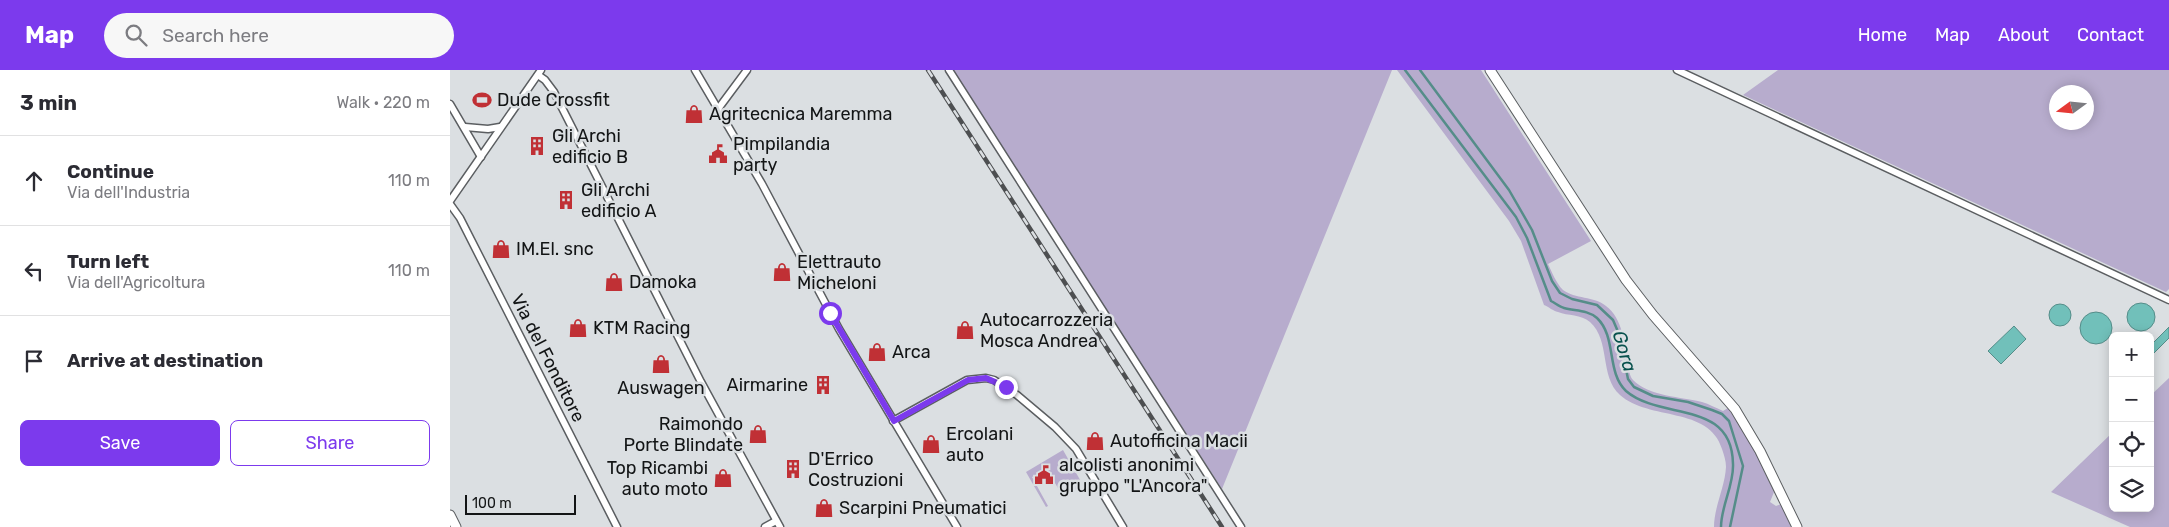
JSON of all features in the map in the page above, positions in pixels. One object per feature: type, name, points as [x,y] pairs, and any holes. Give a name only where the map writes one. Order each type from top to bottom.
[{"type":"street","points":[[695,70],[762,184],[839,329],[957,527]]},
{"type":"street","points":[[718,108],[747,70]]},
{"type":"street","points":[[949,70],[1241,527]]},
{"type":"street","points":[[1490,70],[1630,285],[1653,315],[1736,409],[1760,451],[1797,527]]},
{"type":"street","points":[[1677,70],[2169,300]]},
{"type":"street","points":[[450,202],[539,73],[554,92],[700,382],[780,527]]},
{"type":"street","points":[[450,104],[481,156]]},
{"type":"street","points":[[465,127],[488,129],[500,127]]},
{"type":"street","name":"Via del Fonditore","points":[[450,202],[460,218],[618,527]]},
{"type":"street","points":[[894,421],[968,380],[986,378],[994,380],[1017,395],[1055,427],[1076,449],[1123,527]]},
{"type":"street","points":[[450,515],[456,527]]},
{"type":"street","points":[[765,527],[776,520]]},
{"type":"shaded area","points":[[951,70],[1392,70],[1222,489]]},
{"type":"shaded area","points":[[1397,70],[1481,70],[1591,241],[1548,264],[1558,284],[1568,293],[1601,303],[1612,311],[1622,332],[1629,372],[1633,380],[1639,385],[1656,393],[1702,402],[1723,411],[1728,408],[1752,446],[1774,492],[1770,502],[1776,506],[1781,504],[1791,527],[1714,527],[1726,467],[1722,449],[1715,435],[1705,426],[1692,420],[1646,408],[1632,403],[1620,395],[1609,378],[1601,339],[1596,330],[1586,319],[1556,311],[1544,305],[1521,241],[1509,221]]},
{"type":"shaded area","points":[[1778,70],[2169,70],[2169,289],[2166,292],[1743,95]]},
{"type":"shaded area","points":[[2169,378],[2169,527],[2130,527],[2051,492],[2109,436],[2109,512],[2154,512],[2154,392]]},
{"type":"shaded area","points":[[1063,450],[1083,485],[1063,497],[1047,469],[1032,477],[1048,506],[1046,507],[1026,472]]},
{"type":"water","points":[[2141,303],[2151,307],[2155,317],[2151,327],[2141,331],[2131,327],[2127,317],[2131,307]]},
{"type":"water","points":[[2060,304],[2068,307],[2071,315],[2068,323],[2060,326],[2052,323],[2049,315],[2052,307]]},
{"type":"water","points":[[2096,312],[2107,317],[2112,328],[2107,339],[2096,344],[2085,339],[2080,328],[2085,317]]},
{"type":"water","points":[[2014,326],[2026,339],[2001,364],[1988,351]]},
{"type":"water","points":[[2169,327],[2169,338],[2154,353],[2154,342]]},
{"type":"waterway","name":"Gora","points":[[1405,70],[1516,217],[1527,238],[1551,301],[1564,308],[1590,313],[1603,326],[1610,344],[1616,374],[1626,391],[1641,400],[1657,406],[1692,414],[1708,420],[1721,429],[1730,443],[1733,464],[1732,480],[1723,511],[1721,527]]},
{"type":"waterway","points":[[1420,70],[1509,190],[1532,230],[1552,281],[1560,293],[1572,299],[1597,305],[1613,320],[1619,334],[1628,379],[1634,387],[1653,396],[1688,402],[1712,410],[1722,414],[1729,421],[1743,466],[1730,527]]},
{"type":"railway","points":[[928,70],[1222,527]]},
{"type":"place","name":"Dude Crossfit","points":[[482,100]]},
{"type":"place","name":"Agritecnica Maremma","points":[[694,114]]},
{"type":"place","name":"Gli Archi edificio B","points":[[537,146]]},
{"type":"place","name":"Pimpilandia party","points":[[718,154]]},
{"type":"place","name":"Gli Archi edificio A","points":[[566,200]]},
{"type":"place","name":"IM.El. snc","points":[[501,249]]},
{"type":"place","name":"Elettrauto Micheloni","points":[[782,272]]},
{"type":"place","name":"Damoka","points":[[614,282]]},
{"type":"place","name":"KTM Racing","points":[[578,328]]},
{"type":"place","name":"Autocarrozzeria Mosca Andrea","points":[[965,330]]},
{"type":"place","name":"Arca","points":[[877,352]]},
{"type":"place","name":"Auswagen","points":[[661,364]]},
{"type":"place","name":"Airmarine","points":[[823,385]]},
{"type":"place","name":"Raimondo Porte Blindate","points":[[758,434]]},
{"type":"place","name":"Autofficina Macii","points":[[1095,441]]},
{"type":"place","name":"Ercolani auto","points":[[931,444]]},
{"type":"place","name":"D'Errico Costruzioni","points":[[793,469]]},
{"type":"place","name":"alcolisti anonimi gruppo \"L'Ancora\"","points":[[1044,475]]},
{"type":"place","name":"Top Ricambi auto moto","points":[[723,478]]},
{"type":"place","name":"Scarpini Pneumatici","points":[[824,508]]},
{"type":"route","points":[[830,313],[894,421],[944,392],[974,378],[994,380],[1006,387]]}]
